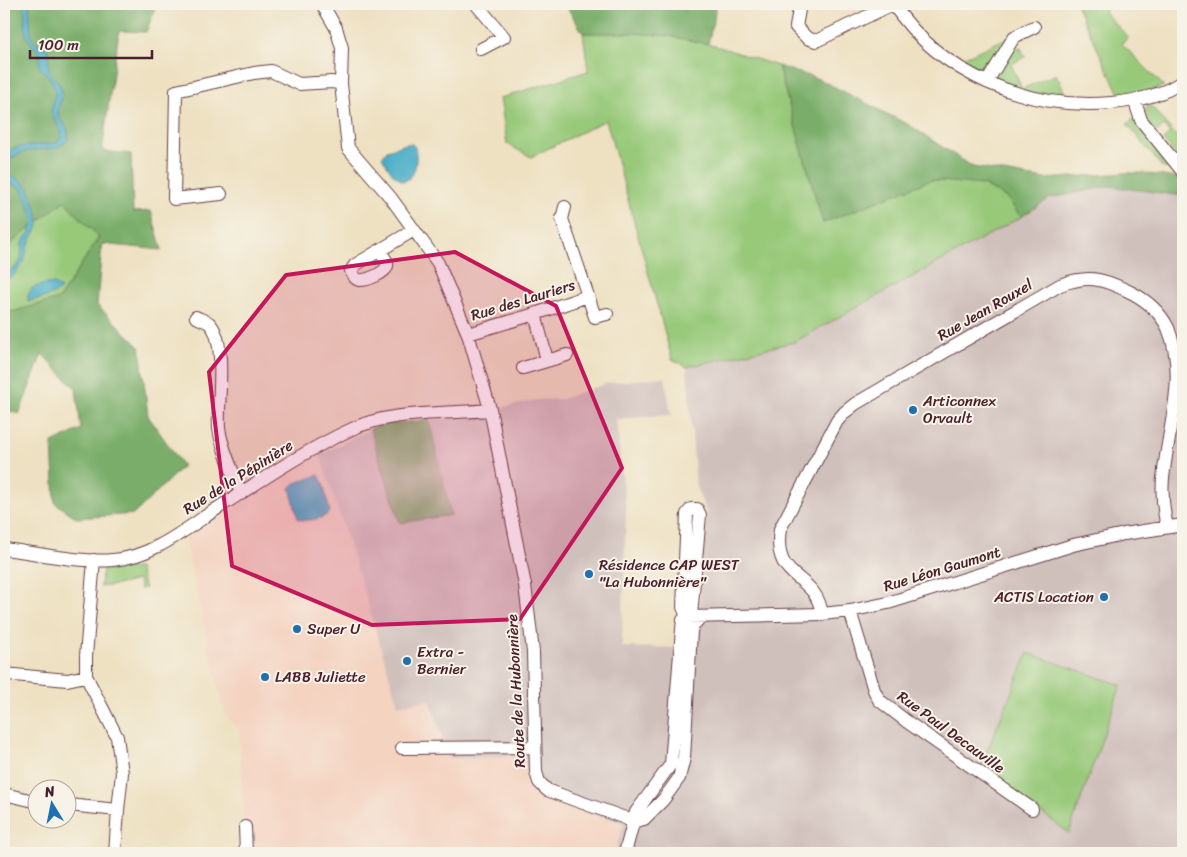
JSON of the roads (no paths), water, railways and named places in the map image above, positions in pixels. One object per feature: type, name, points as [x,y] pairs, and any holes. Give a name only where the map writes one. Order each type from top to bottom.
[{"type":"street","name":"Route de la Hubonnière","points":[[322,4],[336,28],[342,48],[341,84],[348,148],[390,198],[438,263],[468,334],[490,409],[525,585],[533,652],[535,747],[538,782],[547,790],[632,822]]},
{"type":"street","points":[[476,4],[504,37],[481,49]]},
{"type":"street","points":[[800,4],[796,27],[807,38],[816,41],[893,4],[906,22],[929,46],[948,61],[987,82],[1024,96],[1067,104],[1135,102],[1182,83]]},
{"type":"street","points":[[987,82],[1014,37],[1034,27]]},
{"type":"street","points":[[220,194],[174,199],[176,91],[254,72],[271,72],[299,84],[332,82],[341,84]]},
{"type":"street","points":[[1135,102],[1141,120],[1183,172]]},
{"type":"street","name":"Rue des Lauriers","points":[[565,207],[562,219],[595,317],[607,314]]},
{"type":"street","points":[[380,252],[414,230]]},
{"type":"street","name":"Rue Jean Rouxel","points":[[822,614],[820,603],[812,590],[786,568],[780,557],[778,543],[780,529],[837,421],[855,404],[1071,280],[1097,278],[1134,294],[1158,312],[1166,323],[1176,346],[1180,362],[1180,387],[1162,484],[1167,527]]},
{"type":"street","name":"Rue des Lauriers","points":[[468,334],[588,296]]},
{"type":"street","points":[[535,314],[547,360]]},
{"type":"street","points":[[196,317],[210,324],[217,338],[222,377],[219,428],[222,443],[241,494]]},
{"type":"street","points":[[523,368],[567,355]]},
{"type":"street","name":"Rue de la Pépinière","points":[[4,549],[94,560],[133,557],[154,548],[329,440],[352,428],[371,421],[392,418],[490,409]]},
{"type":"street","points":[[625,853],[632,831],[632,822],[636,812],[671,764],[689,621],[700,515],[697,509],[691,509],[687,514],[683,607],[689,621],[684,758],[679,778],[667,795],[644,819],[632,822]]},
{"type":"street","name":"Rue Léon Gaumont","points":[[689,621],[706,616],[822,614],[850,611],[888,603],[1073,545],[1124,534],[1183,525]]},
{"type":"street","points":[[94,560],[86,676],[117,737],[122,773],[115,853]]},
{"type":"street","name":"Rue Paul Decauville","points":[[850,611],[874,690],[879,700],[1032,809]]},
{"type":"street","points":[[4,674],[67,680],[86,676]]},
{"type":"street","points":[[402,748],[535,747]]},
{"type":"street","points":[[655,786],[666,783],[670,786],[667,795]]},
{"type":"street","points":[[4,794],[28,800]]},
{"type":"street","points":[[78,806],[118,810]]},
{"type":"street","points":[[245,827],[246,853]]},
{"type":"water","points":[[24,4],[29,4],[31,35],[35,42],[48,50],[49,69],[62,89],[58,113],[67,128],[68,135],[67,141],[56,148],[26,151],[11,158],[8,173],[21,181],[29,189],[39,218],[39,225],[28,245],[24,262],[14,275],[4,281],[4,275],[16,267],[21,259],[22,243],[31,230],[34,219],[22,189],[4,179],[4,157],[12,149],[19,147],[56,143],[62,134],[51,113],[56,89],[50,78],[39,68],[40,54],[26,37]]},
{"type":"water","points":[[412,144],[415,147],[416,163],[410,177],[402,181],[392,173],[382,157],[387,150]]},
{"type":"water","points":[[45,284],[54,284],[61,289],[50,295],[28,301],[28,295],[32,288]]},
{"type":"water","points":[[319,475],[323,483],[330,512],[315,519],[298,519],[290,488],[295,483]]},
{"type":"place","name":"Articonnex Orvault","points":[[913,410]]},
{"type":"place","name":"Résidence CAP WEST \"La Hubonnière\"","points":[[589,574]]},
{"type":"place","name":"ACTIS Location","points":[[1104,597]]},
{"type":"place","name":"Super U","points":[[297,629]]},
{"type":"place","name":"Extra - Bernier","points":[[407,661]]},
{"type":"place","name":"LABB Juliette","points":[[265,677]]}]
